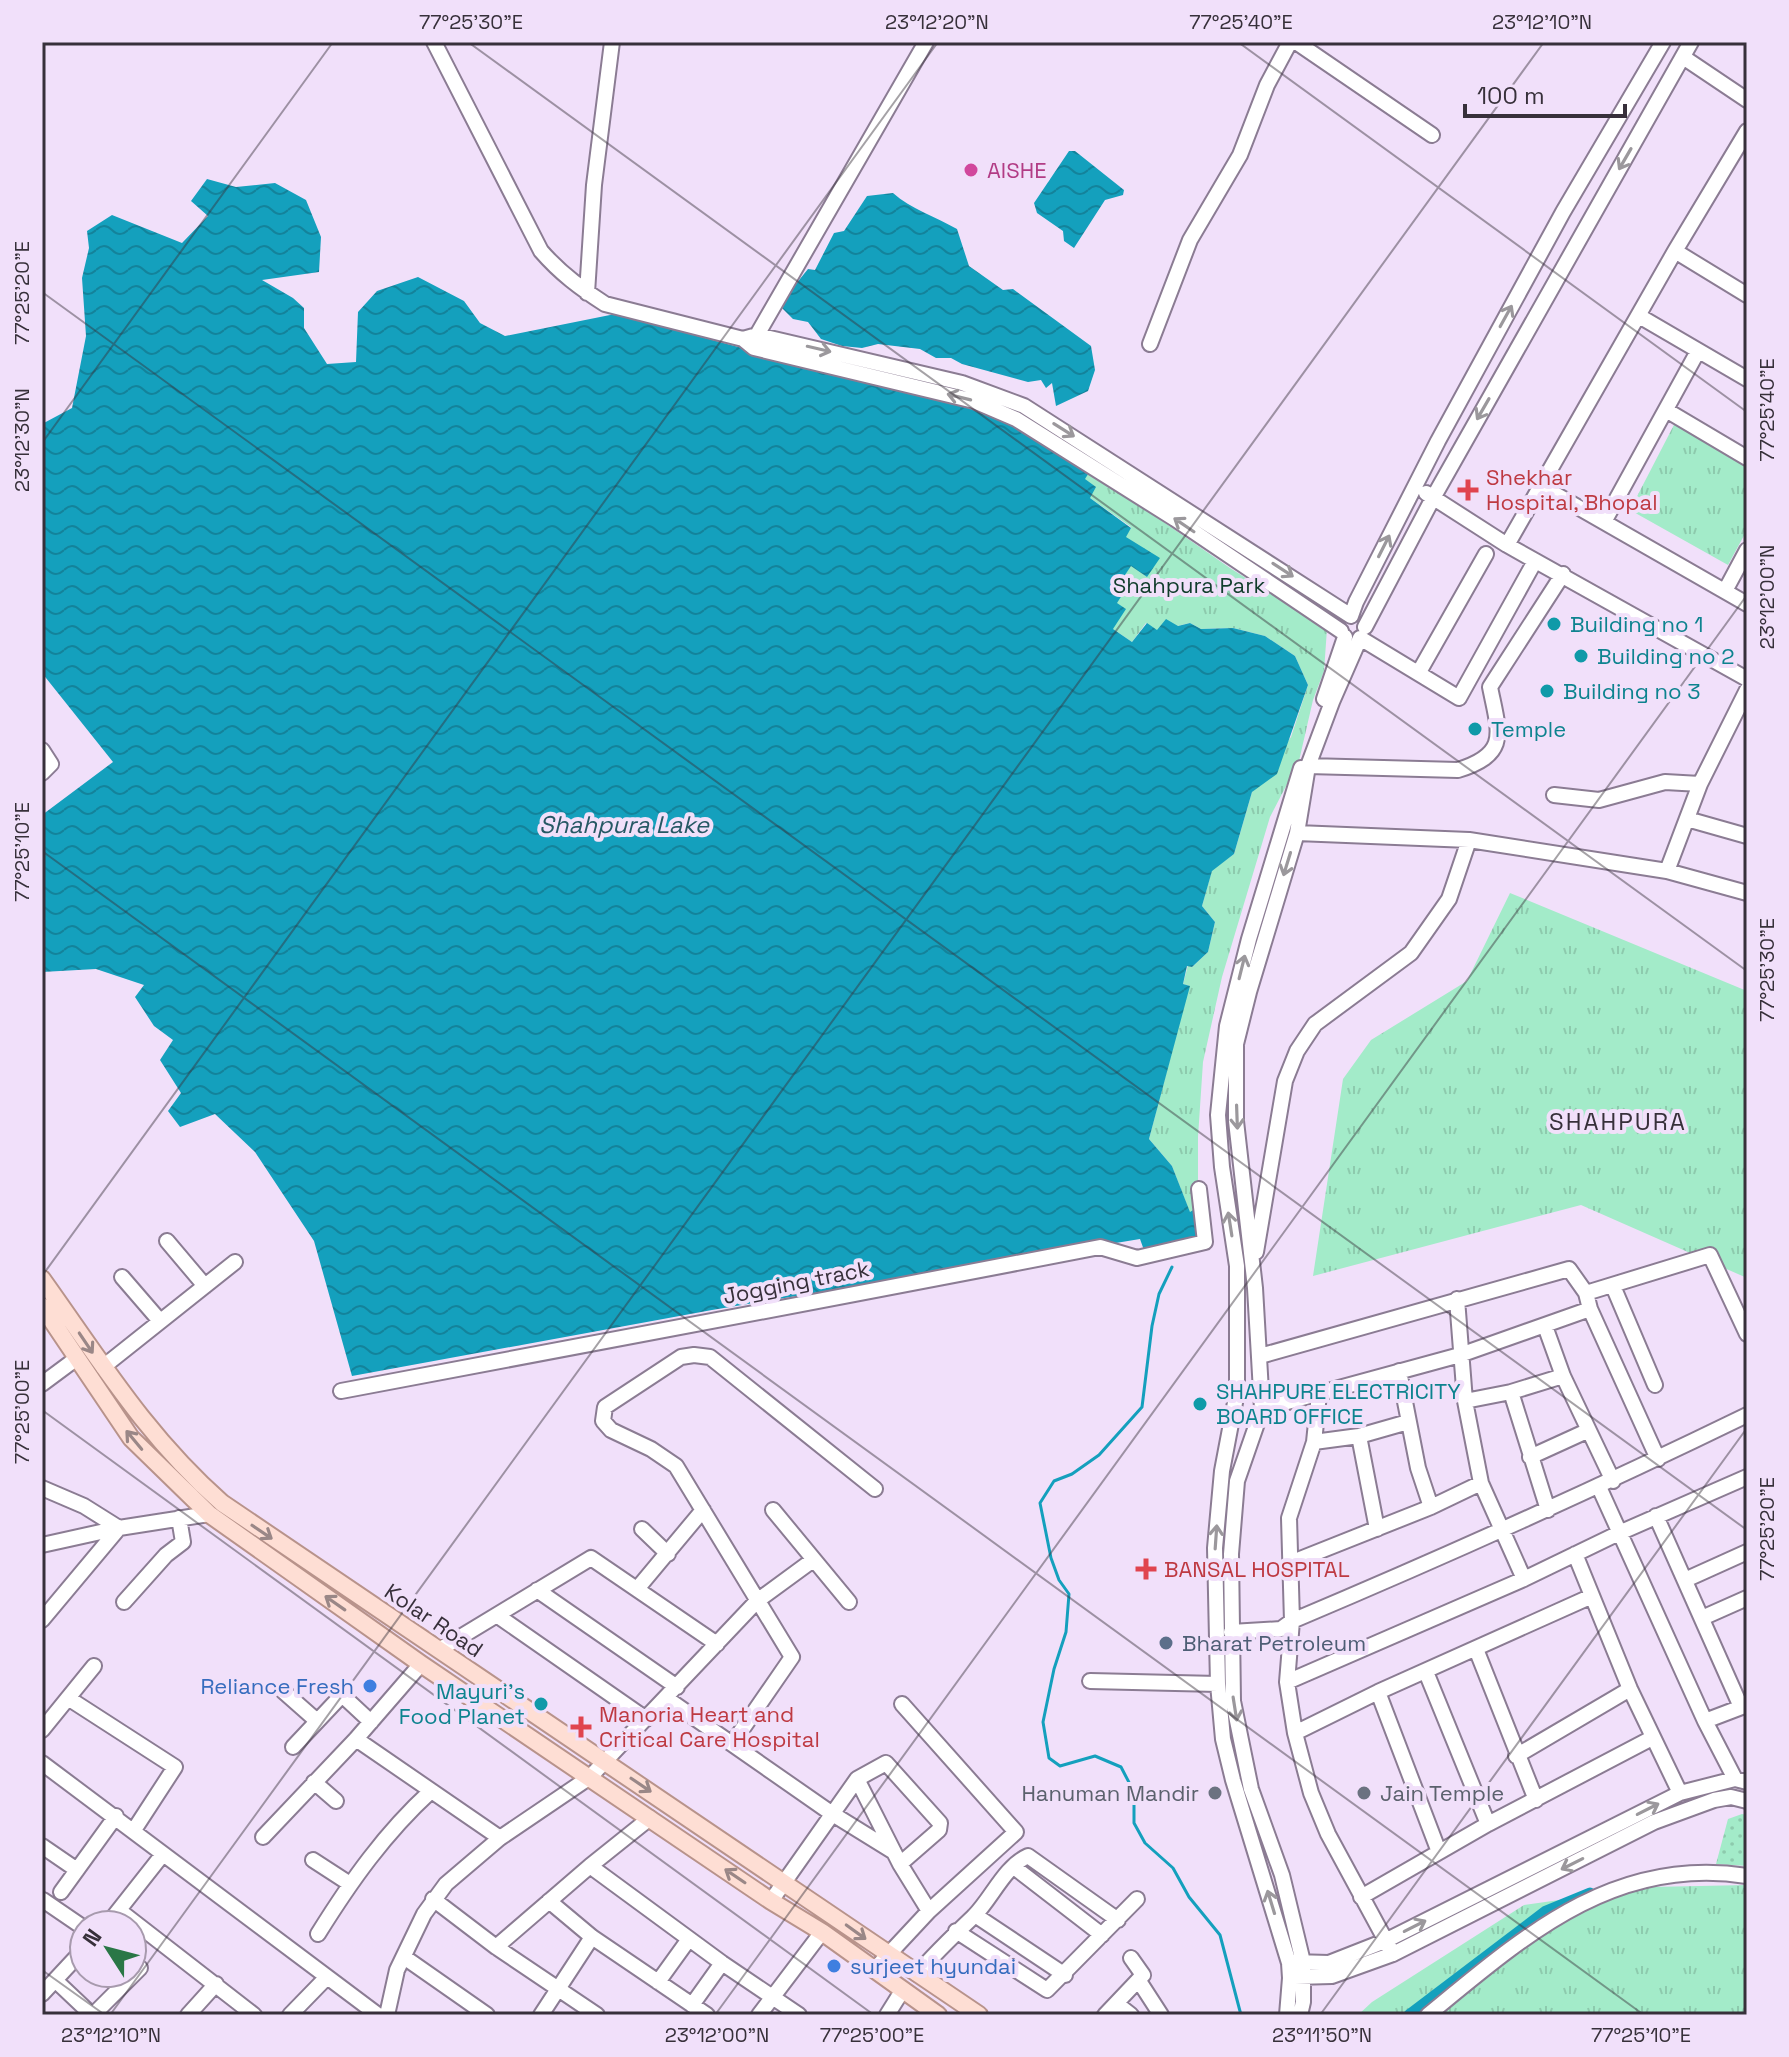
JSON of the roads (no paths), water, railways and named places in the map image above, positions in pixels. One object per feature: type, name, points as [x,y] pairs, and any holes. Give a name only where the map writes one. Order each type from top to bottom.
[{"type":"main road","name":"Kolar Road","points":[[42,1279],[151,1433],[184,1469],[222,1503],[979,2015]]},
{"type":"main road","name":"Kolar Road","points":[[42,1306],[131,1438],[209,1514],[421,1664],[771,1901],[822,1932],[938,2015]]},
{"type":"main road","points":[[378,1633],[389,1616]]},
{"type":"main road","points":[[902,1991],[917,1974]]},
{"type":"street","points":[[434,42],[541,251],[567,279],[587,293],[605,304],[635,314],[751,341],[962,383],[1024,406],[1351,616]]},
{"type":"street","points":[[587,293],[594,185],[612,42]]},
{"type":"street","points":[[751,341],[926,42]]},
{"type":"street","points":[[1150,344],[1190,240],[1240,155],[1267,85],[1293,42],[1432,135]]},
{"type":"street","points":[[1353,633],[1344,620],[1351,616],[1415,486],[1563,212],[1663,42]]},
{"type":"street","points":[[1287,2015],[1296,1970],[1233,1780],[1223,1739],[1218,1684],[1215,1548],[1222,1471],[1237,1392],[1237,1266],[1222,1167],[1218,1115],[1227,1026],[1283,819],[1353,633],[1433,498],[1691,42]]},
{"type":"street","points":[[1683,57],[1747,100]]},
{"type":"street","points":[[1507,545],[1747,131]]},
{"type":"street","points":[[1675,251],[1747,295]]},
{"type":"street","points":[[1639,316],[1747,379]]},
{"type":"street","points":[[751,341],[974,401],[1016,419],[1459,698],[1535,561]]},
{"type":"street","points":[[1604,522],[1698,351]]},
{"type":"street","points":[[1666,410],[1747,458]]},
{"type":"street","points":[[1415,486],[1507,545],[1747,679]]},
{"type":"street","points":[[1541,486],[1747,604]]},
{"type":"street","points":[[1725,591],[1747,550]]},
{"type":"street","points":[[1419,672],[1486,554]]},
{"type":"street","points":[[1308,766],[1458,770],[1481,763],[1493,750],[1499,732],[1490,687],[1563,574]]},
{"type":"street","points":[[1300,2015],[1303,2002],[1282,1875],[1251,1789],[1233,1701],[1231,1554],[1237,1481],[1262,1409],[1253,1271],[1236,1121],[1236,1044],[1297,833],[1308,766],[1353,633]]},
{"type":"street","points":[[1667,871],[1700,784],[1747,690]]},
{"type":"street","points":[[42,750],[51,764],[42,773]]},
{"type":"street","points":[[1554,795],[1599,800],[1665,782],[1700,784]]},
{"type":"street","points":[[1687,819],[1747,836]]},
{"type":"street","points":[[1297,833],[1469,840],[1667,871],[1747,893]]},
{"type":"street","points":[[1253,1271],[1285,1081],[1297,1051],[1315,1024],[1411,953],[1449,899],[1469,840]]},
{"type":"street","name":"Jogging track","points":[[341,1391],[1100,1247],[1137,1258],[1205,1242],[1199,1189]]},
{"type":"street","points":[[167,1241],[205,1286]]},
{"type":"street","points":[[1586,1293],[1710,1255],[1747,1334]]},
{"type":"street","points":[[103,1367],[235,1262]]},
{"type":"street","points":[[1237,1266],[1253,1271]]},
{"type":"street","points":[[1260,1356],[1569,1269],[1586,1293],[1590,1309],[1658,1459]]},
{"type":"street","points":[[122,1277],[160,1321]]},
{"type":"street","points":[[1613,1286],[1655,1385]]},
{"type":"street","points":[[1457,1299],[1465,1401],[1481,1483],[1524,1579]]},
{"type":"street","points":[[1262,1409],[1460,1355],[1590,1309]]},
{"type":"street","points":[[1389,1947],[1680,1793],[1705,1785],[1741,1780],[1705,1721],[1619,1533],[1606,1484],[1545,1326]]},
{"type":"street","points":[[732,1744],[792,1657],[676,1466],[651,1449],[611,1430],[603,1421],[605,1407],[681,1357],[710,1357],[875,1489]]},
{"type":"street","points":[[42,1384],[77,1358]]},
{"type":"street","points":[[1399,1371],[1408,1422],[1431,1507]]},
{"type":"street","points":[[1465,1401],[1511,1392],[1563,1376]]},
{"type":"street","points":[[1511,1392],[1548,1510]]},
{"type":"street","points":[[1319,1394],[1314,1442],[1289,1518],[1292,1621],[1287,1682],[1295,1733],[1311,1793],[1328,1834],[1389,1947]]},
{"type":"street","points":[[1231,1632],[1281,1629],[1292,1621],[1606,1484],[1747,1415]]},
{"type":"street","points":[[1314,1442],[1359,1436],[1408,1422]]},
{"type":"street","points":[[1530,1457],[1587,1431]]},
{"type":"street","points":[[1359,1436],[1377,1529]]},
{"type":"street","points":[[1287,1682],[1747,1477]]},
{"type":"street","points":[[1290,1563],[1431,1507],[1481,1483]]},
{"type":"street","points":[[42,1488],[84,1506],[119,1528]]},
{"type":"street","points":[[637,1589],[703,1510]]},
{"type":"street","points":[[773,1510],[849,1602]]},
{"type":"street","points":[[42,1545],[119,1528],[209,1514]]},
{"type":"street","points":[[1656,1516],[1744,1706],[1705,1721]]},
{"type":"street","points":[[124,1602],[166,1555],[183,1542],[179,1518]]},
{"type":"street","points":[[42,1620],[119,1528]]},
{"type":"street","points":[[642,1529],[668,1554]]},
{"type":"street","points":[[1685,1580],[1747,1552]]},
{"type":"street","points":[[1575,1554],[1630,1689],[1680,1793]]},
{"type":"street","points":[[439,1650],[591,1558],[717,1644]]},
{"type":"street","points":[[387,2015],[397,1970],[433,1899],[446,1884],[500,1838],[590,1777],[757,1601],[813,1560]]},
{"type":"street","points":[[537,1590],[671,1692],[732,1744],[897,1858]]},
{"type":"street","points":[[1295,1733],[1378,1692],[1592,1596]]},
{"type":"street","points":[[1702,1618],[1744,1599],[1747,1616]]},
{"type":"street","points":[[498,1616],[646,1719]]},
{"type":"street","points":[[1476,1649],[1536,1800]]},
{"type":"street","points":[[263,1837],[356,1739],[421,1664]]},
{"type":"street","points":[[42,1730],[94,1666]]},
{"type":"street","points":[[1426,1672],[1488,1824]]},
{"type":"street","points":[[1090,1681],[1218,1684]]},
{"type":"street","points":[[1516,1756],[1630,1689]]},
{"type":"street","points":[[283,1691],[317,1721]]},
{"type":"street","points":[[1378,1692],[1439,1852]]},
{"type":"street","points":[[293,1747],[342,1695],[371,1722]]},
{"type":"street","points":[[68,1698],[175,1767],[134,1830]]},
{"type":"street","points":[[874,1970],[929,1911],[1016,1832],[902,1704]]},
{"type":"street","points":[[1361,1897],[1488,1824],[1652,1738]]},
{"type":"street","points":[[356,1739],[500,1838]]},
{"type":"street","points":[[42,1763],[378,2015]]},
{"type":"street","points":[[771,1901],[857,1779],[886,1763],[940,1823],[939,1830],[897,1858]]},
{"type":"street","points":[[857,1779],[897,1858],[929,1911]]},
{"type":"street","points":[[314,1782],[336,1801]]},
{"type":"street","points":[[318,1934],[350,1884],[399,1821],[431,1791]]},
{"type":"street","points":[[1296,1970],[1389,1947],[1654,1822],[1714,1800],[1731,1797],[1747,1801]]},
{"type":"street","points":[[61,1892],[116,1816]]},
{"type":"street","points":[[496,1947],[650,1818]]},
{"type":"street","points":[[42,1846],[77,1870]]},
{"type":"street","points":[[122,1909],[163,1854]]},
{"type":"street","points":[[917,1974],[1025,1858],[1032,1858],[1118,1920]]},
{"type":"street","points":[[313,1860],[350,1884]]},
{"type":"street","points":[[590,1866],[799,2015]]},
{"type":"street","points":[[1014,1867],[1102,1935]]},
{"type":"street","points":[[1428,2015],[1550,1920],[1601,1893],[1685,1874],[1747,1876]]},
{"type":"street","points":[[433,1899],[496,1947],[597,2015]]},
{"type":"street","points":[[956,1931],[1044,1990],[1050,1989],[1137,1899]]},
{"type":"street","points":[[43,1900],[68,1917]]},
{"type":"street","points":[[549,1901],[592,1937],[707,2015]]},
{"type":"street","points":[[975,1915],[1065,1975]]},
{"type":"street","points":[[148,1932],[254,2015]]},
{"type":"street","points":[[759,2015],[822,1932]]},
{"type":"street","points":[[541,2015],[592,1937]]},
{"type":"street","points":[[658,1982],[689,1939]]},
{"type":"street","points":[[404,1957],[472,2010],[487,2015]]},
{"type":"street","points":[[1105,2015],[1143,1975],[1131,1958]]},
{"type":"street","points":[[692,2005],[722,1963]]},
{"type":"street","points":[[68,1965],[47,1987],[92,2015],[119,1989]]},
{"type":"street","points":[[290,2015],[327,1977]]},
{"type":"street","points":[[1139,1981],[1161,2015]]},
{"type":"street","points":[[188,2015],[216,1984]]},
{"type":"street","points":[[887,2015],[902,1991]]},
{"type":"street","points":[[1117,2004],[1131,2015]]},
{"type":"water","points":[[1069,151],[1075,151],[1124,190],[1123,195],[1105,200],[1074,248],[1064,241],[1063,231],[1037,213],[1034,203]]},
{"type":"water","name":"Shahpura Lake","points":[[207,179],[236,187],[275,183],[306,200],[321,237],[319,272],[262,280],[304,308],[304,328],[327,364],[356,362],[358,312],[377,291],[418,277],[464,301],[480,323],[505,336],[615,314],[994,415],[1090,471],[1085,479],[1096,487],[1090,498],[1131,528],[1126,537],[1160,558],[1147,577],[1131,566],[1117,587],[1124,592],[1117,603],[1126,609],[1113,629],[1132,642],[1147,623],[1157,630],[1166,619],[1178,626],[1190,623],[1201,629],[1233,628],[1265,636],[1295,656],[1308,685],[1277,774],[1252,792],[1234,854],[1212,871],[1202,906],[1215,922],[1208,952],[1192,967],[1187,966],[1183,984],[1190,986],[1149,1139],[1172,1166],[1190,1212],[1198,1207],[1201,1240],[1145,1253],[1140,1239],[712,1310],[352,1376],[314,1241],[255,1152],[215,1114],[180,1127],[168,1111],[181,1093],[160,1060],[173,1040],[154,1026],[135,997],[144,985],[96,969],[42,972],[42,815],[113,762],[42,673],[42,424],[72,408],[86,336],[82,278],[89,248],[87,231],[112,215],[182,243],[208,216],[191,201]]},
{"type":"water","points":[[893,193],[957,229],[969,266],[1003,290],[1013,289],[1091,346],[1095,370],[1088,391],[1056,406],[1052,383],[1046,388],[1041,380],[1028,382],[962,364],[951,358],[936,358],[920,349],[878,344],[862,348],[842,346],[821,339],[808,322],[793,319],[779,305],[808,269],[815,270],[834,233],[844,231],[867,196]]},
{"type":"waterway","points":[[1172,1267],[1159,1294],[1152,1326],[1142,1407],[1099,1455],[1072,1474],[1054,1481],[1040,1503],[1051,1558],[1059,1580],[1069,1594],[1066,1632],[1054,1669],[1043,1722],[1049,1758],[1060,1766],[1095,1756],[1121,1767],[1134,1792],[1134,1823],[1145,1843],[1173,1868],[1189,1897],[1220,1935],[1241,2015]]},
{"type":"waterway","points":[[1409,2015],[1546,1911],[1590,1893]]},
{"type":"place","name":"AISHE","points":[[971,170]]},
{"type":"place","name":"Shekhar Hospital, Bhopal","points":[[1468,490]]},
{"type":"place","name":"Building no 1","points":[[1554,624]]},
{"type":"place","name":"Building no 2","points":[[1581,656]]},
{"type":"place","name":"Building no 3","points":[[1547,691]]},
{"type":"place","name":"Temple","points":[[1475,729]]},
{"type":"place","name":"SHAHPURE ELECTRICITY BOARD OFFICE","points":[[1200,1404]]},
{"type":"place","name":"BANSAL HOSPITAL","points":[[1146,1569]]},
{"type":"place","name":"Bharat Petroleum","points":[[1166,1643]]},
{"type":"place","name":"Reliance Fresh","points":[[370,1686]]},
{"type":"place","name":"Mayuri's Food Planet","points":[[541,1704]]},
{"type":"place","name":"Manoria Heart and Critical Care Hospital","points":[[581,1727]]},
{"type":"place","name":"Hanuman Mandir","points":[[1215,1793]]},
{"type":"place","name":"Jain Temple","points":[[1364,1793]]},
{"type":"place","name":"surjeet hyundai","points":[[834,1966]]},
{"type":"district","name":"SHAHPURA","points":[[1618,1122]]},
{"type":"park label","name":"Shahpura Park","points":[[1189,585]]}]
